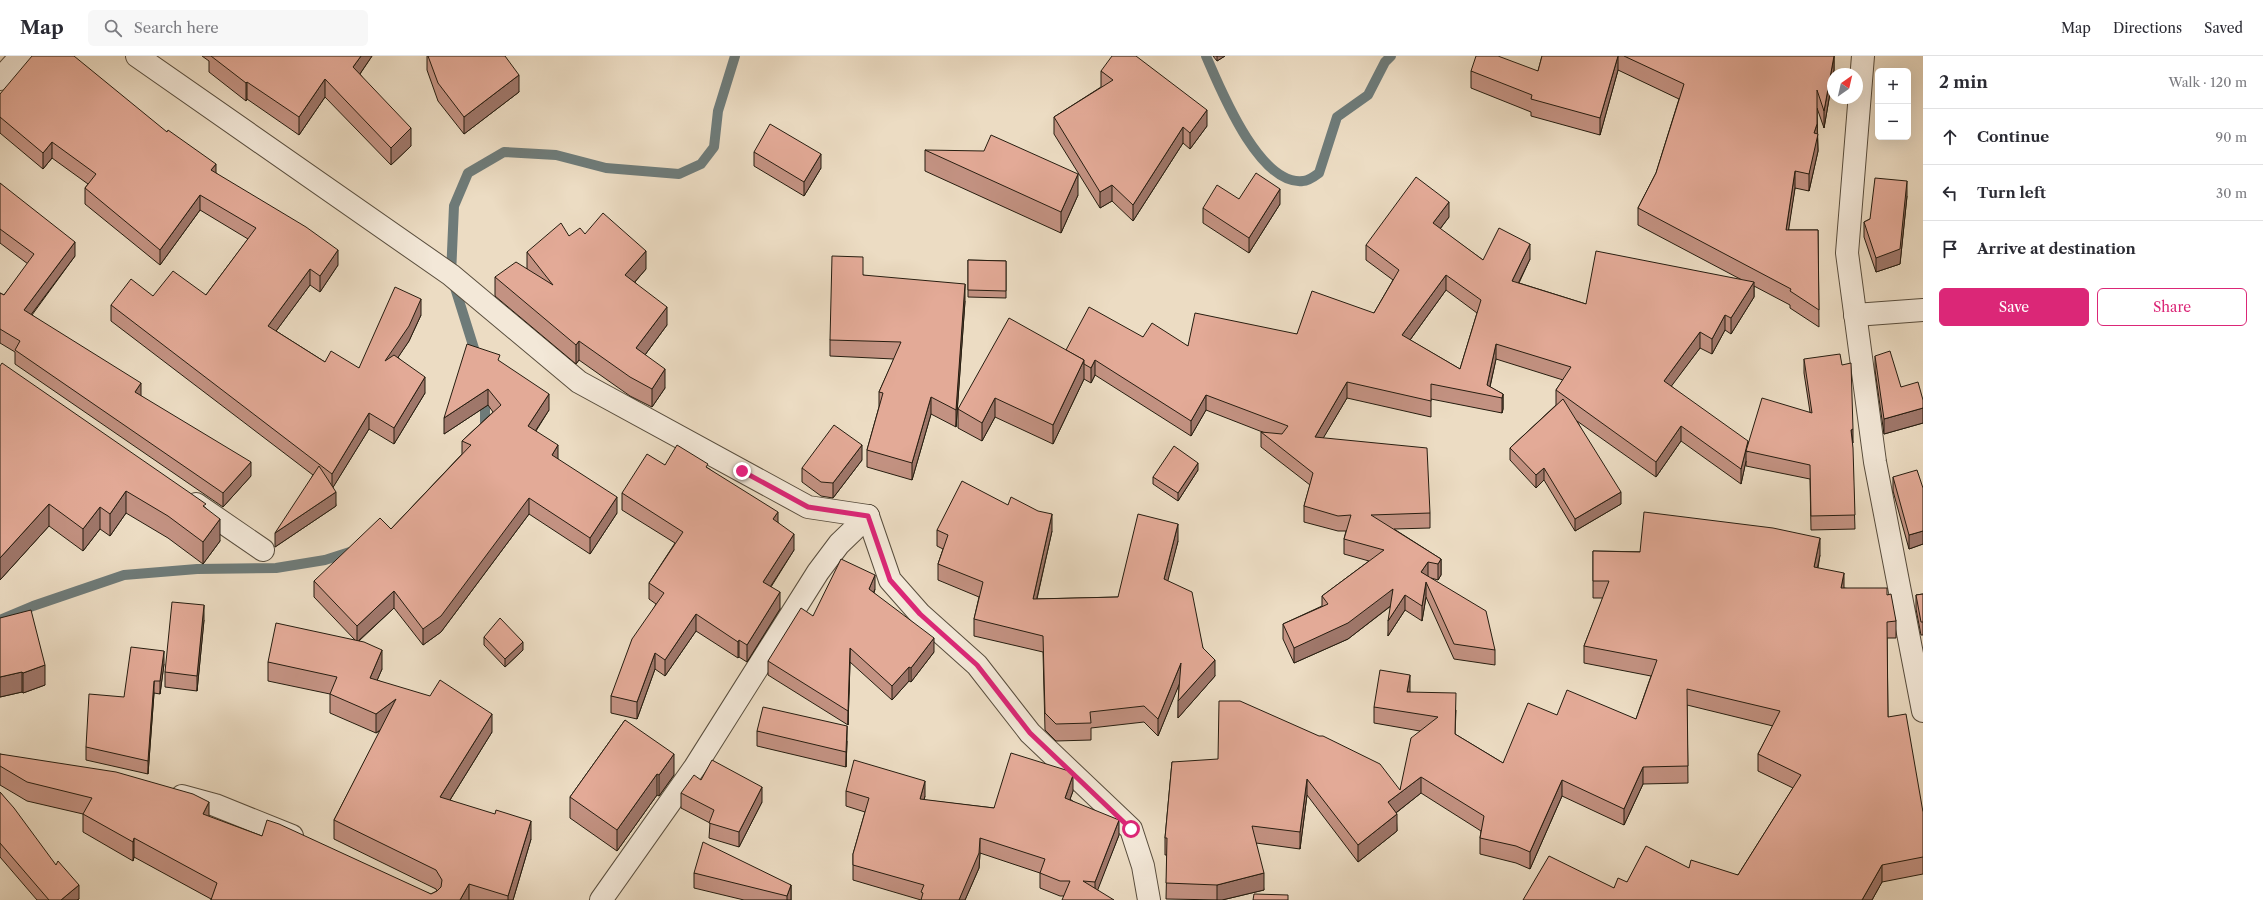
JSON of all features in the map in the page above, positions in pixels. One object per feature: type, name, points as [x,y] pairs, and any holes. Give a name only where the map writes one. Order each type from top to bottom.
[{"type":"street","points":[[0,79],[21,56]]},
{"type":"street","points":[[137,56],[451,275],[579,382],[808,507],[868,516]]},
{"type":"street","points":[[1862,56],[1847,253],[1875,462],[1923,711]]},
{"type":"street","points":[[1855,315],[1923,310]]},
{"type":"street","points":[[177,491],[263,550]]},
{"type":"street","points":[[601,900],[695,767],[818,572],[839,544],[868,516]]},
{"type":"street","points":[[868,516],[890,580],[920,614],[977,665],[1030,733],[1131,829],[1143,866],[1150,900]]},
{"type":"street","points":[[163,791],[215,805],[309,843]]},
{"type":"building","points":[[32,56],[74,56],[167,132],[168,130],[216,164],[211,170],[306,227],[338,250],[320,276],[310,269],[268,326],[325,362],[331,351],[359,368],[395,287],[421,299],[409,326],[385,361],[394,355],[425,377],[394,428],[369,413],[332,474],[111,305],[131,279],[153,296],[173,271],[206,295],[256,228],[200,195],[160,250],[85,188],[96,174],[52,142],[43,153],[0,117],[0,94]]},
{"type":"building","points":[[211,56],[361,56],[353,67],[411,128],[391,148],[325,79],[299,117],[247,82],[246,83]]},
{"type":"building","points":[[428,56],[505,56],[519,75],[464,117],[438,83]]},
{"type":"building","points":[[1112,56],[1136,56],[1207,110],[1190,133],[1183,127],[1133,205],[1112,185],[1100,192],[1054,117],[1113,80],[1101,71]]},
{"type":"building","points":[[1476,56],[1498,56],[1538,71],[1542,56],[1618,56],[1600,118],[1531,99],[1532,95],[1471,71]]},
{"type":"building","points":[[1624,56],[1834,56],[1832,68],[1827,68],[1827,94],[1824,111],[1817,90],[1817,124],[1814,133],[1818,134],[1809,174],[1795,171],[1786,230],[1818,230],[1819,310],[1790,291],[1791,289],[1638,208],[1656,173],[1684,84]]},
{"type":"building","points":[[770,124],[821,154],[804,182],[754,152]]},
{"type":"building","points":[[991,135],[1078,174],[1061,212],[925,150],[984,151]]},
{"type":"building","points":[[1256,173],[1280,189],[1249,238],[1203,208],[1217,185],[1239,199]]},
{"type":"building","points":[[1416,177],[1449,202],[1433,223],[1483,260],[1499,228],[1530,244],[1512,281],[1586,304],[1596,251],[1754,282],[1731,318],[1725,315],[1712,339],[1700,332],[1664,381],[1748,441],[1741,469],[1681,426],[1656,462],[1556,390],[1571,367],[1496,344],[1487,385],[1503,394],[1502,398],[1431,384],[1431,401],[1347,382],[1315,437],[1427,448],[1430,513],[1371,515],[1441,559],[1438,564],[1428,562],[1421,572],[1486,611],[1495,650],[1454,644],[1426,582],[1422,606],[1405,595],[1388,621],[1393,589],[1348,623],[1294,648],[1283,624],[1328,604],[1322,596],[1384,550],[1344,539],[1351,515],[1338,516],[1304,506],[1313,473],[1261,432],[1282,434],[1288,426],[1206,395],[1191,421],[1095,360],[1091,368],[1084,364],[1084,360],[1066,350],[1089,307],[1143,337],[1152,323],[1188,346],[1195,313],[1297,334],[1312,291],[1374,313],[1399,270],[1366,245]],"holes":[[[1446,275],[1481,300],[1460,369],[1402,335]]]},
{"type":"building","points":[[1875,178],[1907,181],[1900,249],[1876,258],[1864,222],[1870,219]]},
{"type":"building","points":[[0,183],[75,242],[24,310],[141,383],[135,392],[251,462],[223,493],[15,350],[20,341],[0,329],[0,293],[4,295],[34,254],[0,229]]},
{"type":"building","points":[[603,213],[646,251],[625,275],[667,307],[636,348],[665,369],[652,389],[630,377],[579,341],[576,345],[495,277],[516,262],[553,285],[527,252],[561,223],[569,236],[580,228],[585,234]]},
{"type":"building","points":[[832,256],[863,257],[863,275],[965,284],[956,410],[931,397],[912,463],[867,450],[883,393],[879,392],[901,342],[830,340]]},
{"type":"building","points":[[968,260],[1006,261],[1006,291],[968,290]]},
{"type":"building","points":[[1009,318],[1084,360],[1053,425],[995,398],[982,423],[958,409]]},
{"type":"building","points":[[467,344],[500,355],[498,360],[549,394],[528,426],[558,445],[552,455],[617,497],[590,538],[529,498],[441,616],[423,629],[394,591],[357,626],[314,581],[380,518],[391,529],[471,445],[462,441],[501,405],[488,389],[444,418]]},
{"type":"building","points":[[1890,351],[1901,387],[1918,382],[1923,400],[1923,408],[1884,419],[1875,356]]},
{"type":"building","points":[[1840,354],[1842,365],[1851,363],[1853,429],[1851,430],[1855,515],[1811,516],[1810,465],[1746,451],[1762,398],[1812,413],[1804,359]]},
{"type":"building","points":[[2,363],[206,504],[203,506],[220,519],[203,542],[168,516],[126,491],[110,514],[100,507],[83,529],[49,504],[0,558],[0,366]]},
{"type":"building","points":[[1563,399],[1621,492],[1575,519],[1544,468],[1536,475],[1510,448]]},
{"type":"building","points":[[834,425],[862,445],[833,483],[821,482],[802,468]]},
{"type":"building","points":[[677,445],[708,464],[706,467],[778,512],[773,519],[794,534],[763,582],[780,592],[747,645],[739,640],[738,642],[696,614],[665,660],[655,653],[637,702],[611,696],[632,639],[664,593],[649,583],[683,532],[622,493],[647,454],[665,465]]},
{"type":"building","points":[[1174,446],[1198,463],[1178,493],[1153,477]]},
{"type":"building","points":[[319,466],[336,492],[275,533]]},
{"type":"building","points":[[1917,470],[1923,488],[1923,531],[1909,535],[1893,477]]},
{"type":"building","points":[[962,481],[1008,505],[1011,497],[1038,511],[1052,514],[1033,599],[1118,597],[1138,514],[1178,524],[1164,579],[1192,592],[1203,648],[1215,660],[1178,701],[1181,663],[1158,719],[1144,706],[1090,712],[1091,723],[1056,724],[1045,713],[1043,636],[974,619],[983,582],[938,564],[948,535],[937,530]]},
{"type":"building","points":[[1644,512],[1773,528],[1820,538],[1814,567],[1844,573],[1841,588],[1887,588],[1887,595],[1891,594],[1896,621],[1887,622],[1888,717],[1906,714],[1923,812],[1923,857],[1882,865],[1862,900],[1523,900],[1549,856],[1614,888],[1618,878],[1627,882],[1646,846],[1689,868],[1691,860],[1738,875],[1801,775],[1758,754],[1780,711],[1687,689],[1688,766],[1643,767],[1624,809],[1562,780],[1530,852],[1516,846],[1480,838],[1484,816],[1421,777],[1388,802],[1397,814],[1358,845],[1307,779],[1300,832],[1252,826],[1264,873],[1217,885],[1166,883],[1167,838],[1165,838],[1172,762],[1218,759],[1219,701],[1240,701],[1319,736],[1323,736],[1380,764],[1400,790],[1411,738],[1438,717],[1374,707],[1380,670],[1410,675],[1407,692],[1456,693],[1455,734],[1503,763],[1528,703],[1557,715],[1567,690],[1636,719],[1657,660],[1584,646],[1609,581],[1593,581],[1593,551],[1640,552]]},
{"type":"building","points":[[841,559],[875,575],[869,589],[934,638],[911,668],[909,667],[892,686],[850,648],[848,711],[768,661],[801,608],[813,616]]},
{"type":"building","points":[[1923,594],[1923,622],[1921,622],[1916,595]]},
{"type":"building","points":[[172,602],[204,605],[197,676],[165,672]]},
{"type":"building","points":[[31,610],[45,665],[23,673],[0,677],[0,618]]},
{"type":"building","points":[[500,618],[523,642],[505,659],[484,637]]},
{"type":"building","points":[[276,623],[364,642],[382,650],[370,678],[430,696],[440,680],[492,714],[440,797],[495,814],[496,810],[531,821],[508,896],[469,884],[460,900],[211,900],[217,883],[134,838],[133,842],[83,814],[92,798],[27,782],[0,766],[0,754],[116,772],[193,794],[209,802],[203,814],[262,836],[267,820],[279,824],[431,894],[437,891],[441,887],[442,880],[436,870],[334,820],[396,699],[376,714],[330,694],[337,677],[268,662]]},
{"type":"building","points":[[131,647],[164,651],[160,681],[154,681],[148,761],[86,747],[89,694],[124,697]]},
{"type":"building","points":[[763,707],[847,726],[846,752],[757,731]]},
{"type":"building","points":[[625,720],[674,754],[659,775],[657,774],[617,830],[570,797]]},
{"type":"building","points":[[1011,753],[1069,771],[1073,775],[1065,798],[1119,820],[1095,882],[1083,881],[1114,900],[1062,900],[1070,881],[1060,881],[1040,873],[1045,859],[980,838],[979,853],[959,900],[921,900],[923,893],[921,892],[924,885],[853,865],[853,854],[869,798],[846,791],[854,760],[925,781],[920,799],[994,808]]},
{"type":"building","points":[[712,760],[762,787],[739,832],[709,823],[714,810],[681,793],[694,775],[701,780]]},
{"type":"building","points":[[0,792],[14,808],[56,865],[58,861],[79,885],[61,900],[49,900],[0,843]]},
{"type":"building","points":[[703,842],[791,885],[787,896],[694,873]]},
{"type":"building","points":[[1254,894],[1288,895],[1288,900],[1253,900]]},
{"type":"waterway","points":[[477,358],[451,275],[454,206],[468,173],[504,152],[556,155],[606,168],[679,174],[701,164],[714,147],[718,111],[735,56]]},
{"type":"waterway","points":[[1206,56],[1231,111],[1257,152],[1271,168],[1287,178],[1303,181],[1319,173],[1337,117],[1368,95],[1385,62],[1391,56]]},
{"type":"waterway","points":[[485,393],[485,431]]},
{"type":"waterway","points":[[0,620],[33,606],[124,575],[197,569],[276,568],[325,560],[353,551]]},
{"type":"route","points":[[742,471],[808,507],[868,516],[890,580],[920,614],[977,665],[1030,733],[1131,829]]}]
